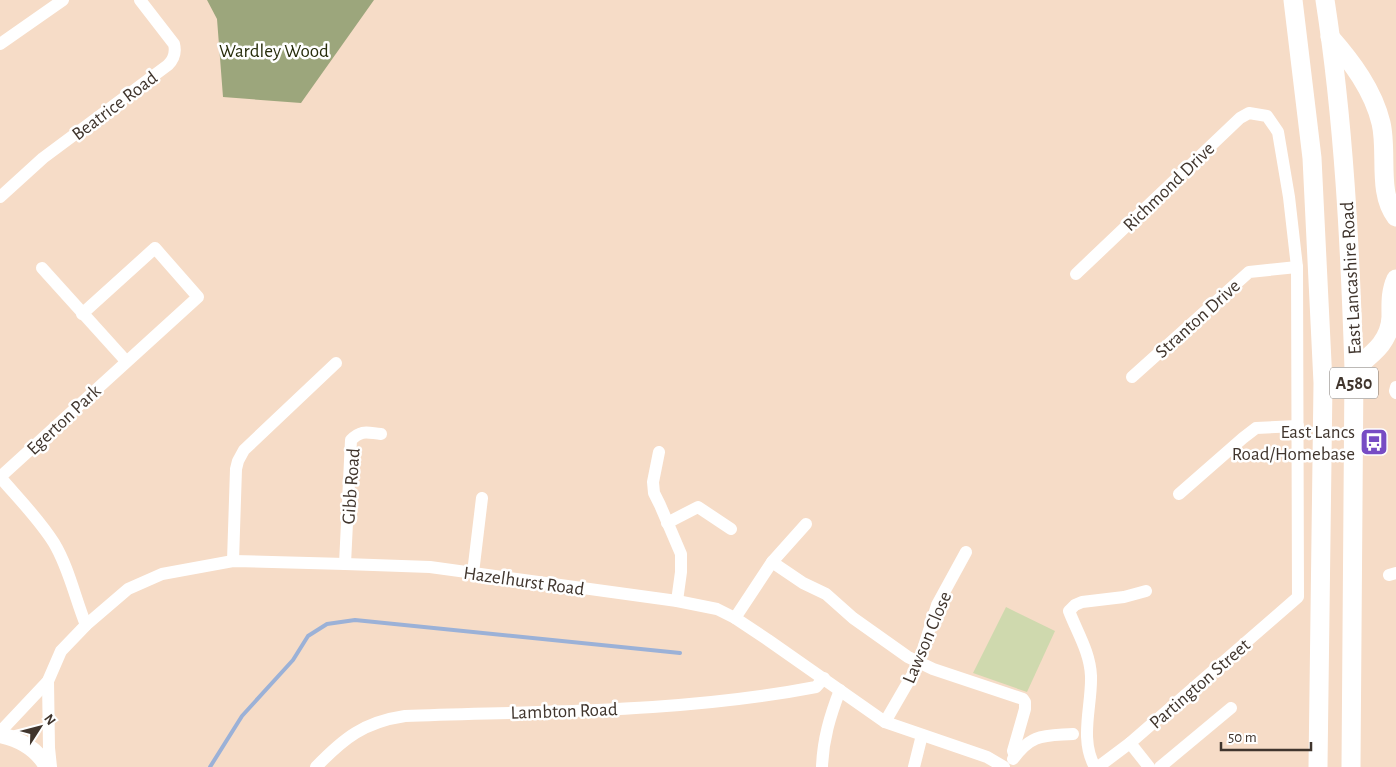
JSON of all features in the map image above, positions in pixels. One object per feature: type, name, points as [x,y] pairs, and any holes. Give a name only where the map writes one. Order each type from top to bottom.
[{"type":"highway","name":"A580","points":[[1280,0],[1312,158]]},
{"type":"highway","name":"East Lancashire Road","points":[[1293,0],[1312,158],[1324,383],[1318,767]]},
{"type":"highway","name":"East Lancashire Road","points":[[1325,0],[1340,129],[1348,223],[1354,369],[1351,767]]},
{"type":"highway","points":[[1330,37],[1349,59],[1365,84],[1376,107],[1382,125],[1387,200],[1396,217]]},
{"type":"highway","points":[[1354,369],[1376,351],[1386,337],[1391,319],[1390,298],[1396,279]]},
{"type":"main road","points":[[0,734],[15,738],[28,746],[43,760],[47,767]]},
{"type":"street","points":[[0,44],[63,0]]},
{"type":"street","name":"Beatrice Road","points":[[0,196],[43,158],[168,65],[173,59],[175,52],[174,44],[140,0]]},
{"type":"street","name":"Richmond Drive","points":[[1076,274],[1240,118],[1248,113],[1267,116],[1278,132],[1289,197],[1297,267]]},
{"type":"street","name":"Egerton Park","points":[[0,477],[198,297],[155,248],[82,314]]},
{"type":"street","points":[[1179,494],[1256,428],[1298,426],[1297,267]]},
{"type":"street","name":"Stranton Drive","points":[[1132,377],[1249,272],[1297,267]]},
{"type":"street","points":[[42,268],[126,362]]},
{"type":"street","name":"East Lancashire Road","points":[[1298,356],[1322,355]]},
{"type":"street","points":[[233,561],[236,469],[240,456],[322,369],[336,363]]},
{"type":"street","points":[[1396,387],[1396,392]]},
{"type":"street","name":"Partington Street","points":[[1096,767],[1130,743],[1298,597],[1298,426]]},
{"type":"street","name":"Gibb Road","points":[[345,564],[351,440],[362,432],[381,434]]},
{"type":"street","points":[[659,452],[653,482],[654,493],[681,554],[682,572],[677,601]]},
{"type":"street","points":[[0,477],[54,543],[68,572],[86,625]]},
{"type":"street","points":[[473,573],[482,498]]},
{"type":"street","points":[[667,523],[698,507],[731,529]]},
{"type":"street","points":[[735,618],[772,562],[806,524]]},
{"type":"street","name":"Lawson Close","points":[[885,722],[919,662],[937,605],[966,552]]},
{"type":"street","name":"Hazelhurst Road","points":[[0,734],[48,681],[61,650],[86,625],[128,589],[162,574],[233,561],[345,564],[430,567],[677,601],[718,609],[735,618],[824,678],[885,722],[987,757],[1006,767]]},
{"type":"street","points":[[772,562],[803,583],[826,594],[852,618],[908,657],[933,669],[1023,699],[1025,709],[1013,751],[1015,756]]},
{"type":"street","points":[[1096,767],[1090,758],[1088,740],[1087,721],[1090,669],[1083,643],[1069,611],[1075,605],[1082,602],[1123,602],[1146,591]]},
{"type":"street","name":"Lambton Road","points":[[316,767],[332,751],[359,730],[374,722],[389,718],[708,703],[816,687],[824,678]]},
{"type":"street","name":"Hazelhurst Road","points":[[48,681],[51,767]]},
{"type":"street","points":[[822,767],[823,744],[830,715],[840,690]]},
{"type":"street","points":[[1160,767],[1231,708]]},
{"type":"street","points":[[1006,767],[1028,741],[1037,737],[1073,734]]},
{"type":"street","points":[[914,767],[922,735]]},
{"type":"street","points":[[1130,743],[1149,767]]},
{"type":"green space","name":"Wardley Wood","points":[[207,0],[374,0],[301,103],[223,97],[217,19]]},
{"type":"green space","points":[[1006,607],[1055,631],[1027,692],[973,673]]},
{"type":"waterway","points":[[210,767],[242,716],[293,660],[308,636],[327,624],[355,620],[680,653]]},
{"type":"place","name":"East Lancs Road/Homebase","points":[[1374,442]]}]
